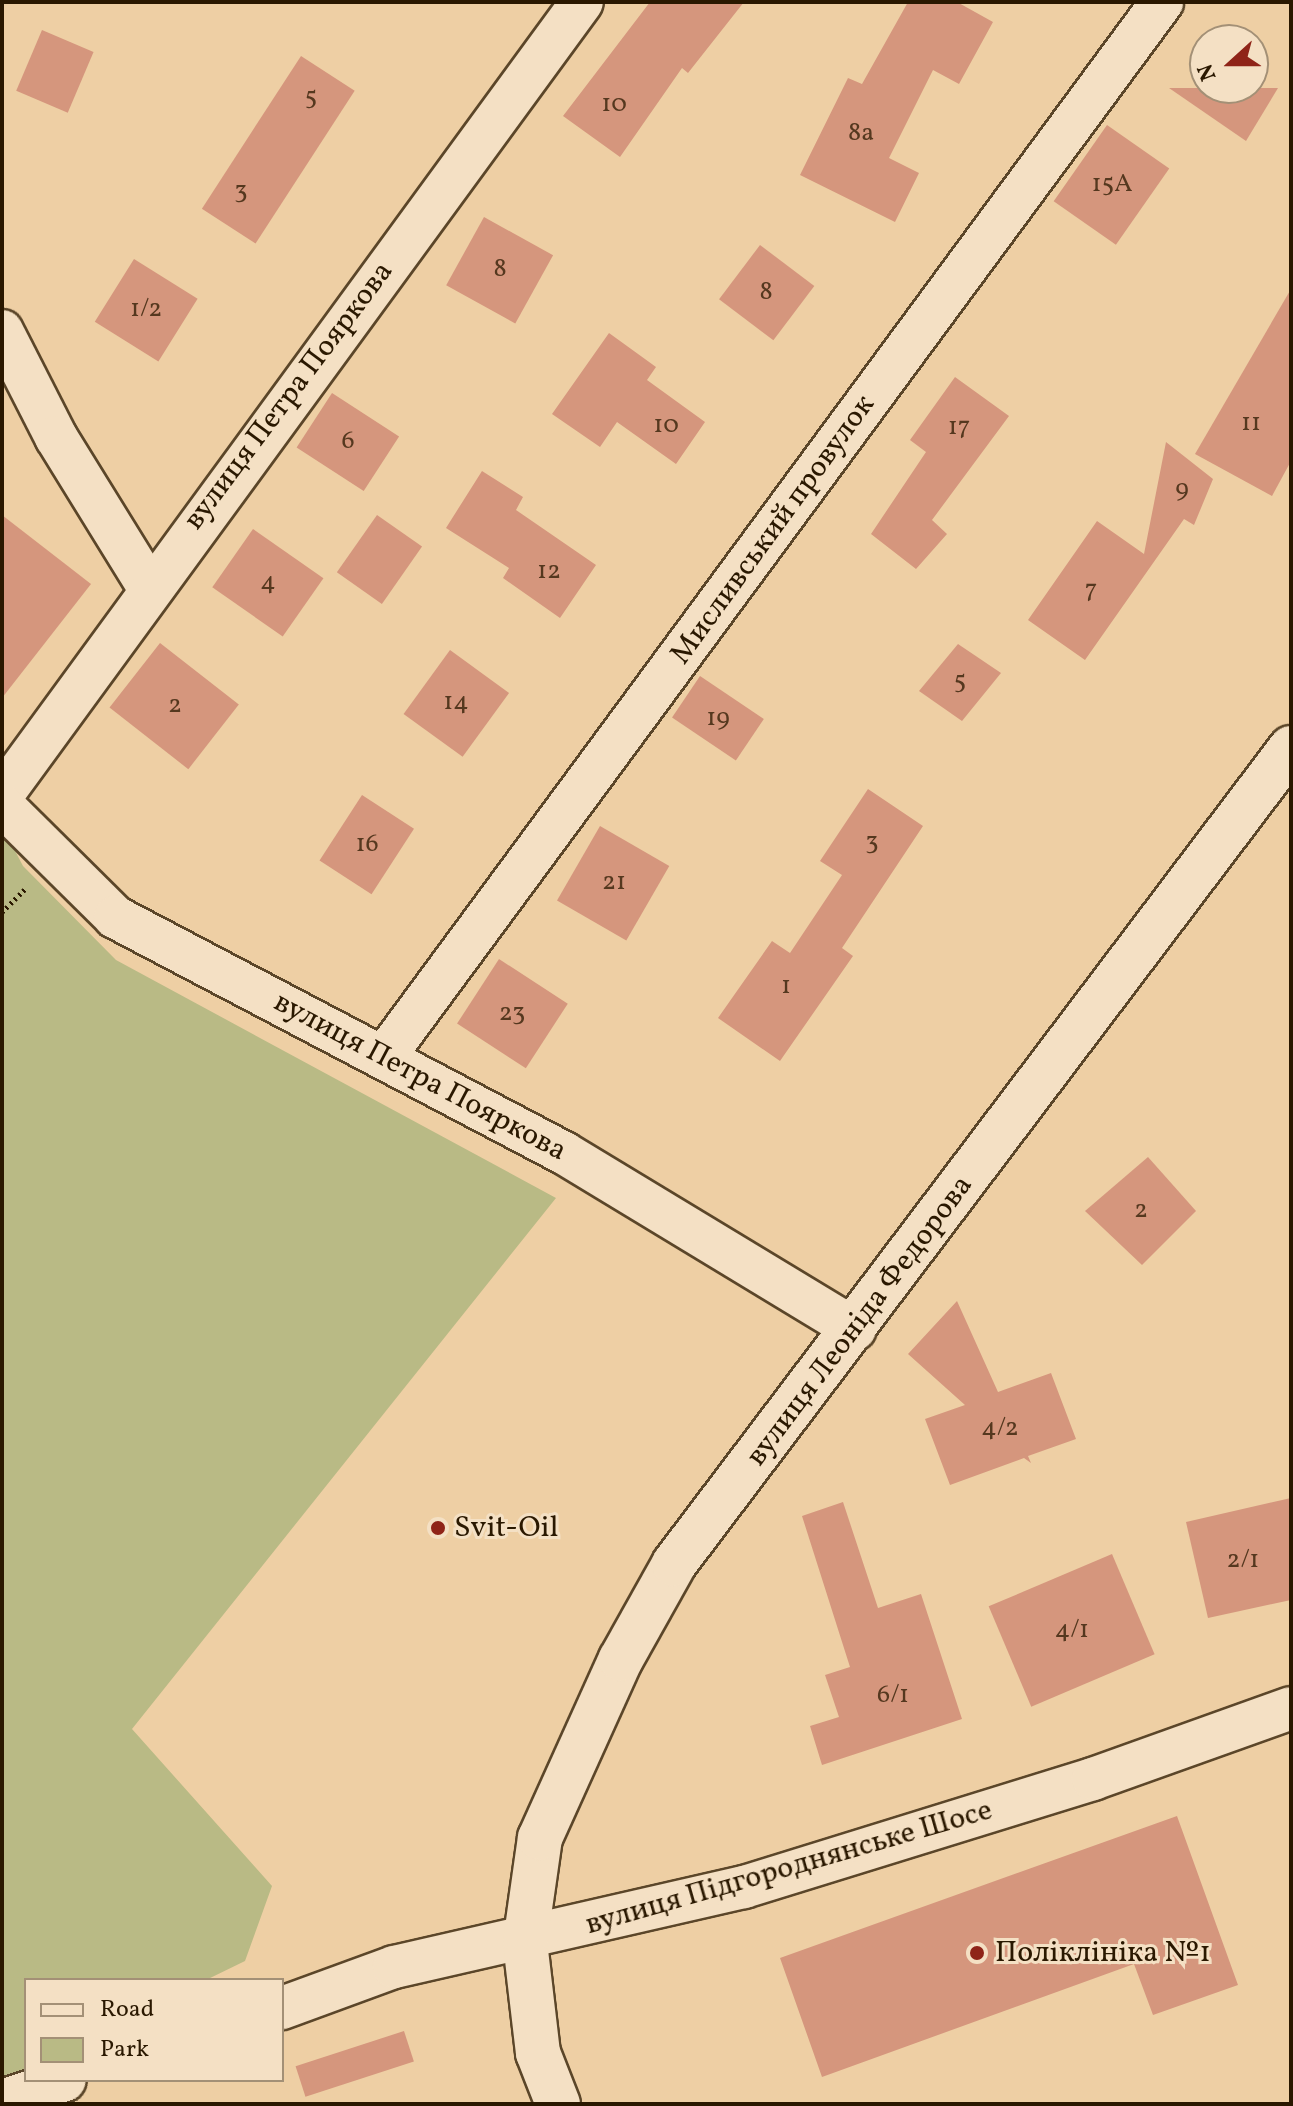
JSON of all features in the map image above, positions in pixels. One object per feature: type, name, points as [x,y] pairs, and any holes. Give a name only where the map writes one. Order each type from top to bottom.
[{"type":"street","name":"вулиця Петра Пояркова","points":[[2,795],[148,586],[582,2]]},
{"type":"street","name":"Мисливський провулок","points":[[384,1057],[1162,2]]},
{"type":"street","points":[[2,331],[56,437],[148,586]]},
{"type":"street","name":"вулиця Леоніда Федорова","points":[[558,2104],[538,2053],[525,1943],[540,1838],[621,1659],[674,1564],[855,1329],[1291,748]]},
{"type":"street","name":"вулиця Петра Пояркова","points":[[2,805],[115,917],[564,1153],[855,1329]]},
{"type":"street","name":"вулиця Підгороднянське Шосе","points":[[284,2007],[394,1967],[525,1943],[760,1883],[1093,1779],[1291,1708]]},
{"type":"street","points":[[2,2101],[59,2082]]},
{"type":"green space","points":[[2,826],[23,866],[116,960],[556,1198],[132,1729],[272,1886],[245,1961],[210,1978],[24,1978],[24,2071],[2,2082]]},
{"type":"building","points":[[650,2],[744,2],[688,73],[682,68],[620,157],[563,116]]},
{"type":"building","points":[[908,2],[957,2],[993,22],[959,84],[933,70],[889,158],[919,173],[895,222],[800,175],[848,78],[862,84]]},
{"type":"building","points":[[42,30],[94,52],[68,113],[16,91]]},
{"type":"building","points":[[301,56],[355,91],[256,243],[202,209]]},
{"type":"building","points":[[1169,88],[1189,88],[1189,102]]},
{"type":"building","points":[[1269,88],[1278,88],[1269,103]]},
{"type":"building","points":[[1192,104],[1268,104],[1246,141]]},
{"type":"building","points":[[1107,125],[1169,169],[1116,245],[1054,201]]},
{"type":"building","points":[[484,217],[553,255],[515,324],[446,285]]},
{"type":"building","points":[[760,245],[814,286],[773,340],[719,299]]},
{"type":"building","points":[[134,259],[198,299],[158,361],[95,322]]},
{"type":"building","points":[[1291,289],[1291,461],[1272,496],[1195,454]]},
{"type":"building","points":[[609,333],[656,367],[647,380],[705,422],[676,464],[617,422],[600,447],[552,414]]},
{"type":"building","points":[[955,377],[1009,416],[932,520],[947,534],[916,569],[871,534],[926,452],[910,440]]},
{"type":"building","points":[[332,393],[399,437],[364,491],[297,448]]},
{"type":"building","points":[[1166,442],[1213,479],[1194,525],[1184,519],[1085,660],[1028,620],[1097,521],[1144,554]]},
{"type":"building","points":[[482,471],[523,497],[516,510],[596,565],[560,618],[503,578],[509,568],[446,528]]},
{"type":"building","points":[[2,515],[91,584],[2,698]]},
{"type":"building","points":[[377,515],[422,547],[382,604],[337,572]]},
{"type":"building","points":[[253,529],[323,578],[283,636],[212,587]]},
{"type":"building","points":[[160,643],[239,705],[188,769],[110,708]]},
{"type":"building","points":[[958,644],[1001,673],[962,721],[919,691]]},
{"type":"building","points":[[450,650],[509,693],[463,757],[404,714]]},
{"type":"building","points":[[700,676],[764,719],[736,761],[672,717]]},
{"type":"building","points":[[868,789],[923,826],[842,948],[853,956],[780,1061],[718,1018],[772,941],[790,953],[842,875],[820,861]]},
{"type":"building","points":[[362,795],[414,829],[372,894],[320,860]]},
{"type":"building","points":[[600,826],[669,866],[626,940],[557,900]]},
{"type":"building","points":[[499,959],[568,1004],[526,1068],[457,1024]]},
{"type":"building","points":[[1148,1157],[1196,1211],[1142,1265],[1085,1211]]},
{"type":"building","points":[[957,1301],[998,1392],[1051,1373],[1076,1439],[1028,1456],[1031,1463],[1024,1458],[950,1485],[925,1419],[965,1405],[908,1354]]},
{"type":"building","points":[[1291,1498],[1291,1600],[1208,1618],[1186,1522]]},
{"type":"building","points":[[843,1502],[878,1608],[921,1594],[962,1719],[822,1765],[810,1726],[839,1717],[825,1675],[850,1667],[802,1516]]},
{"type":"building","points":[[1112,1554],[1155,1654],[1031,1707],[989,1606]]},
{"type":"building","points":[[1177,1816],[1238,1985],[1153,2015],[1134,1964],[822,2077],[780,1958]]},
{"type":"building","points":[[404,2031],[414,2061],[305,2097],[296,2066]]},
{"type":"place","name":"Svit-Oil","points":[[438,1528]]},
{"type":"place","name":"Поліклініка №1","points":[[977,1953]]}]
